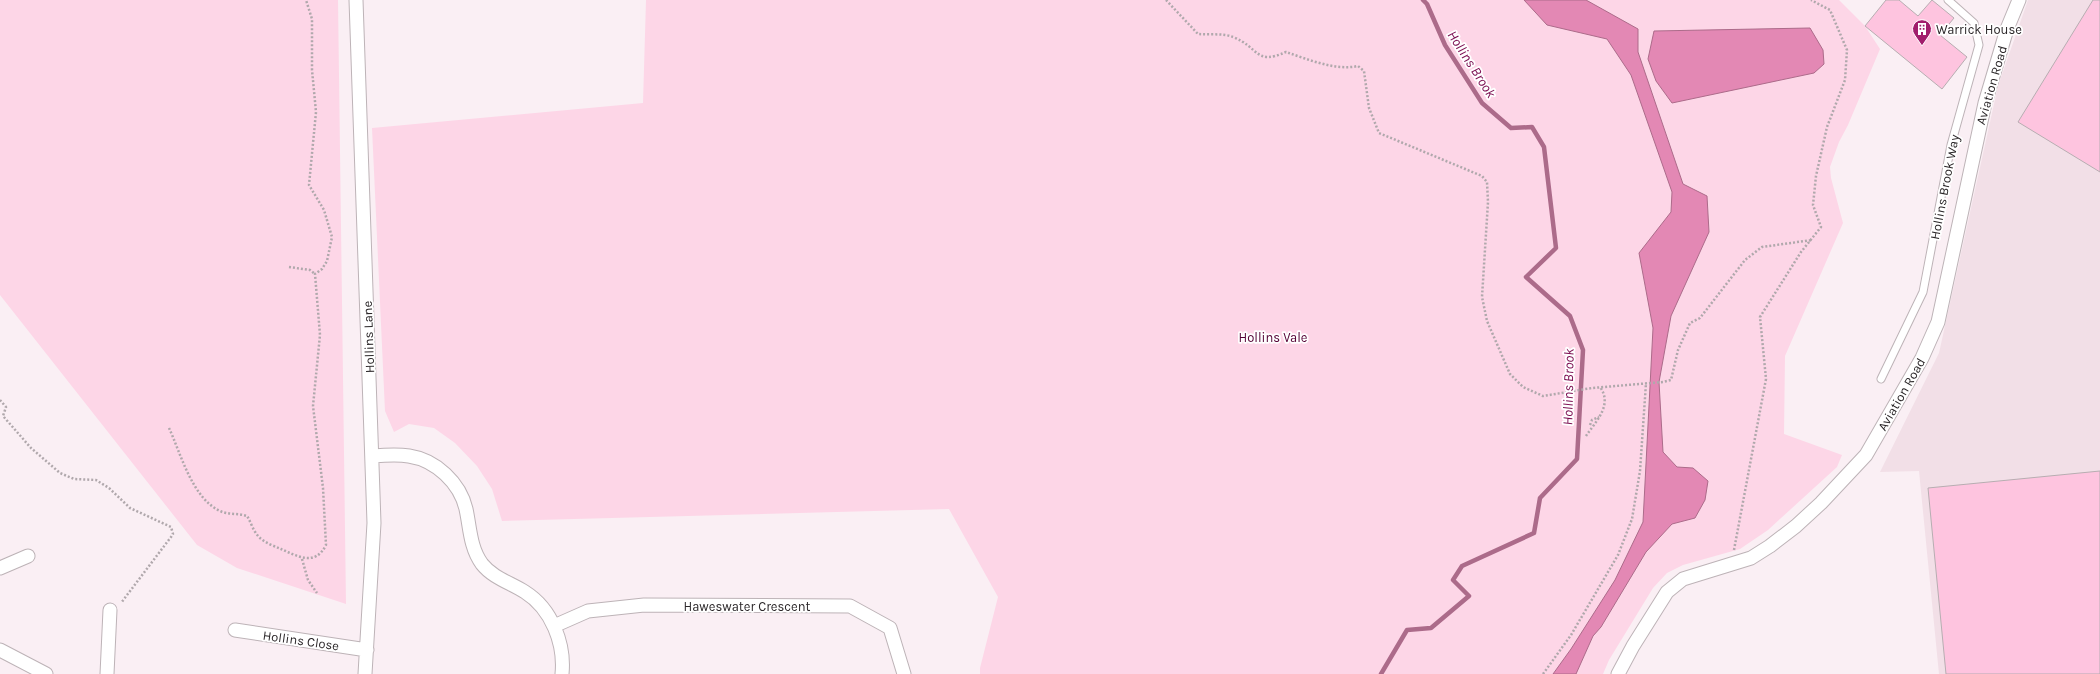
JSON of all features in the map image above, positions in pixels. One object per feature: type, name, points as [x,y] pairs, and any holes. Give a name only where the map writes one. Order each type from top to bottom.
[{"type":"street","name":"Hollins Lane","points":[[356,0],[373,456],[374,523],[365,674]]},
{"type":"street","name":"Aviation Road","points":[[1618,674],[1641,632],[1673,585],[1683,579],[1751,558],[1796,526],[1821,503],[1866,456],[1922,358],[1938,322],[1985,103],[2007,29],[2019,0]]},
{"type":"street","points":[[373,456],[410,456],[433,465],[449,477],[459,491],[466,508],[471,539],[482,564],[494,575],[526,592],[536,600],[554,626],[562,650],[562,674]]},
{"type":"street","points":[[0,568],[28,556]]},
{"type":"street","name":"Haweswater Crescent","points":[[554,626],[588,611],[644,605],[850,606],[890,628],[904,674]]},
{"type":"street","points":[[107,674],[110,610]]},
{"type":"street","name":"Hollins Close","points":[[235,630],[367,650]]},
{"type":"street","points":[[0,650],[46,674]]},
{"type":"lane","name":"Hollins Brook Way","points":[[1880,379],[1923,292],[1951,145],[1979,45],[1974,23],[1948,0]]},
{"type":"path","points":[[306,0],[312,19],[312,70],[316,112],[309,185],[324,210],[332,237],[327,261],[322,269],[315,274]]},
{"type":"path","points":[[1166,0],[1198,34],[1232,36],[1247,44],[1262,57],[1272,58],[1286,52],[1318,62],[1350,68],[1358,66],[1364,71],[1369,108],[1379,133],[1482,176],[1487,182],[1488,202],[1482,297],[1487,321],[1510,374],[1523,387],[1543,396],[1574,390],[1671,380],[1678,350],[1690,323],[1700,318],[1745,260],[1762,247],[1812,240]]},
{"type":"path","points":[[1732,564],[1766,379],[1760,317],[1801,252],[1822,227],[1813,205],[1816,176],[1827,127],[1845,80],[1847,50],[1830,10],[1811,0]]},
{"type":"path","points":[[169,428],[194,485],[202,497],[220,511],[247,516],[259,537],[266,543],[302,559],[310,558],[323,552],[326,545],[323,488],[313,406],[320,335],[315,274],[310,270],[290,267]]},
{"type":"path","points":[[1543,674],[1571,635],[1618,555],[1632,519],[1640,471],[1647,383]]},
{"type":"path","points":[[1586,436],[1604,412],[1604,394],[1599,387]]},
{"type":"path","points":[[0,400],[6,407],[3,416],[8,423],[31,448],[60,472],[74,479],[96,480],[108,488],[130,508],[171,527],[173,534],[160,554],[124,601],[110,610]]},
{"type":"path","points":[[1590,424],[1592,420],[1599,417]]},
{"type":"path","points":[[302,559],[308,580],[316,593]]},
{"type":"shaded area","points":[[1524,0],[1586,0],[1638,29],[1638,52],[1683,184],[1707,196],[1709,232],[1671,316],[1659,382],[1663,452],[1677,467],[1693,468],[1708,481],[1705,500],[1695,518],[1672,524],[1646,552],[1601,627],[1593,636],[1576,674],[1553,674],[1571,649],[1615,580],[1643,522],[1653,328],[1639,253],[1671,212],[1672,192],[1631,75],[1607,39],[1547,25]]},
{"type":"shaded area","points":[[2028,0],[2100,0],[2100,674],[1939,674],[1919,471],[1880,472],[1939,353],[1998,86]]},
{"type":"shaded area","points":[[1810,28],[1823,50],[1824,64],[1814,73],[1672,103],[1656,81],[1648,59],[1654,31]]},
{"type":"green space","points":[[0,0],[338,0],[346,604],[237,568],[197,545],[0,295]]},
{"type":"green space","name":"Hollins Vale","points":[[646,0],[1839,0],[1865,26],[1880,49],[1848,125],[1839,142],[1830,167],[1831,178],[1843,223],[1785,356],[1784,434],[1842,455],[1837,467],[1768,530],[1740,549],[1683,565],[1667,573],[1653,588],[1609,660],[1603,674],[980,674],[980,668],[998,597],[949,509],[502,521],[492,489],[477,466],[455,443],[434,428],[409,424],[394,432],[385,411],[372,128],[643,103]]},
{"type":"building","name":"Warrick House","points":[[1886,0],[1899,0],[1918,16],[1932,0],[1954,18],[1940,35],[1967,57],[1942,89],[1865,26]]},
{"type":"building","points":[[2093,0],[2100,0],[2100,172],[2018,122]]},
{"type":"building","points":[[2100,471],[2100,674],[1946,674],[1928,488]]},
{"type":"waterway","name":"Hollins Brook","points":[[1381,674],[1407,630],[1431,628],[1469,596],[1453,580],[1462,566],[1534,533],[1540,498],[1577,459],[1583,350],[1570,316],[1526,277],[1556,248],[1544,147],[1532,127],[1511,128],[1482,103],[1445,45],[1427,4],[1423,0]]},
{"type":"place","name":"Warrick House","points":[[1922,46]]}]
